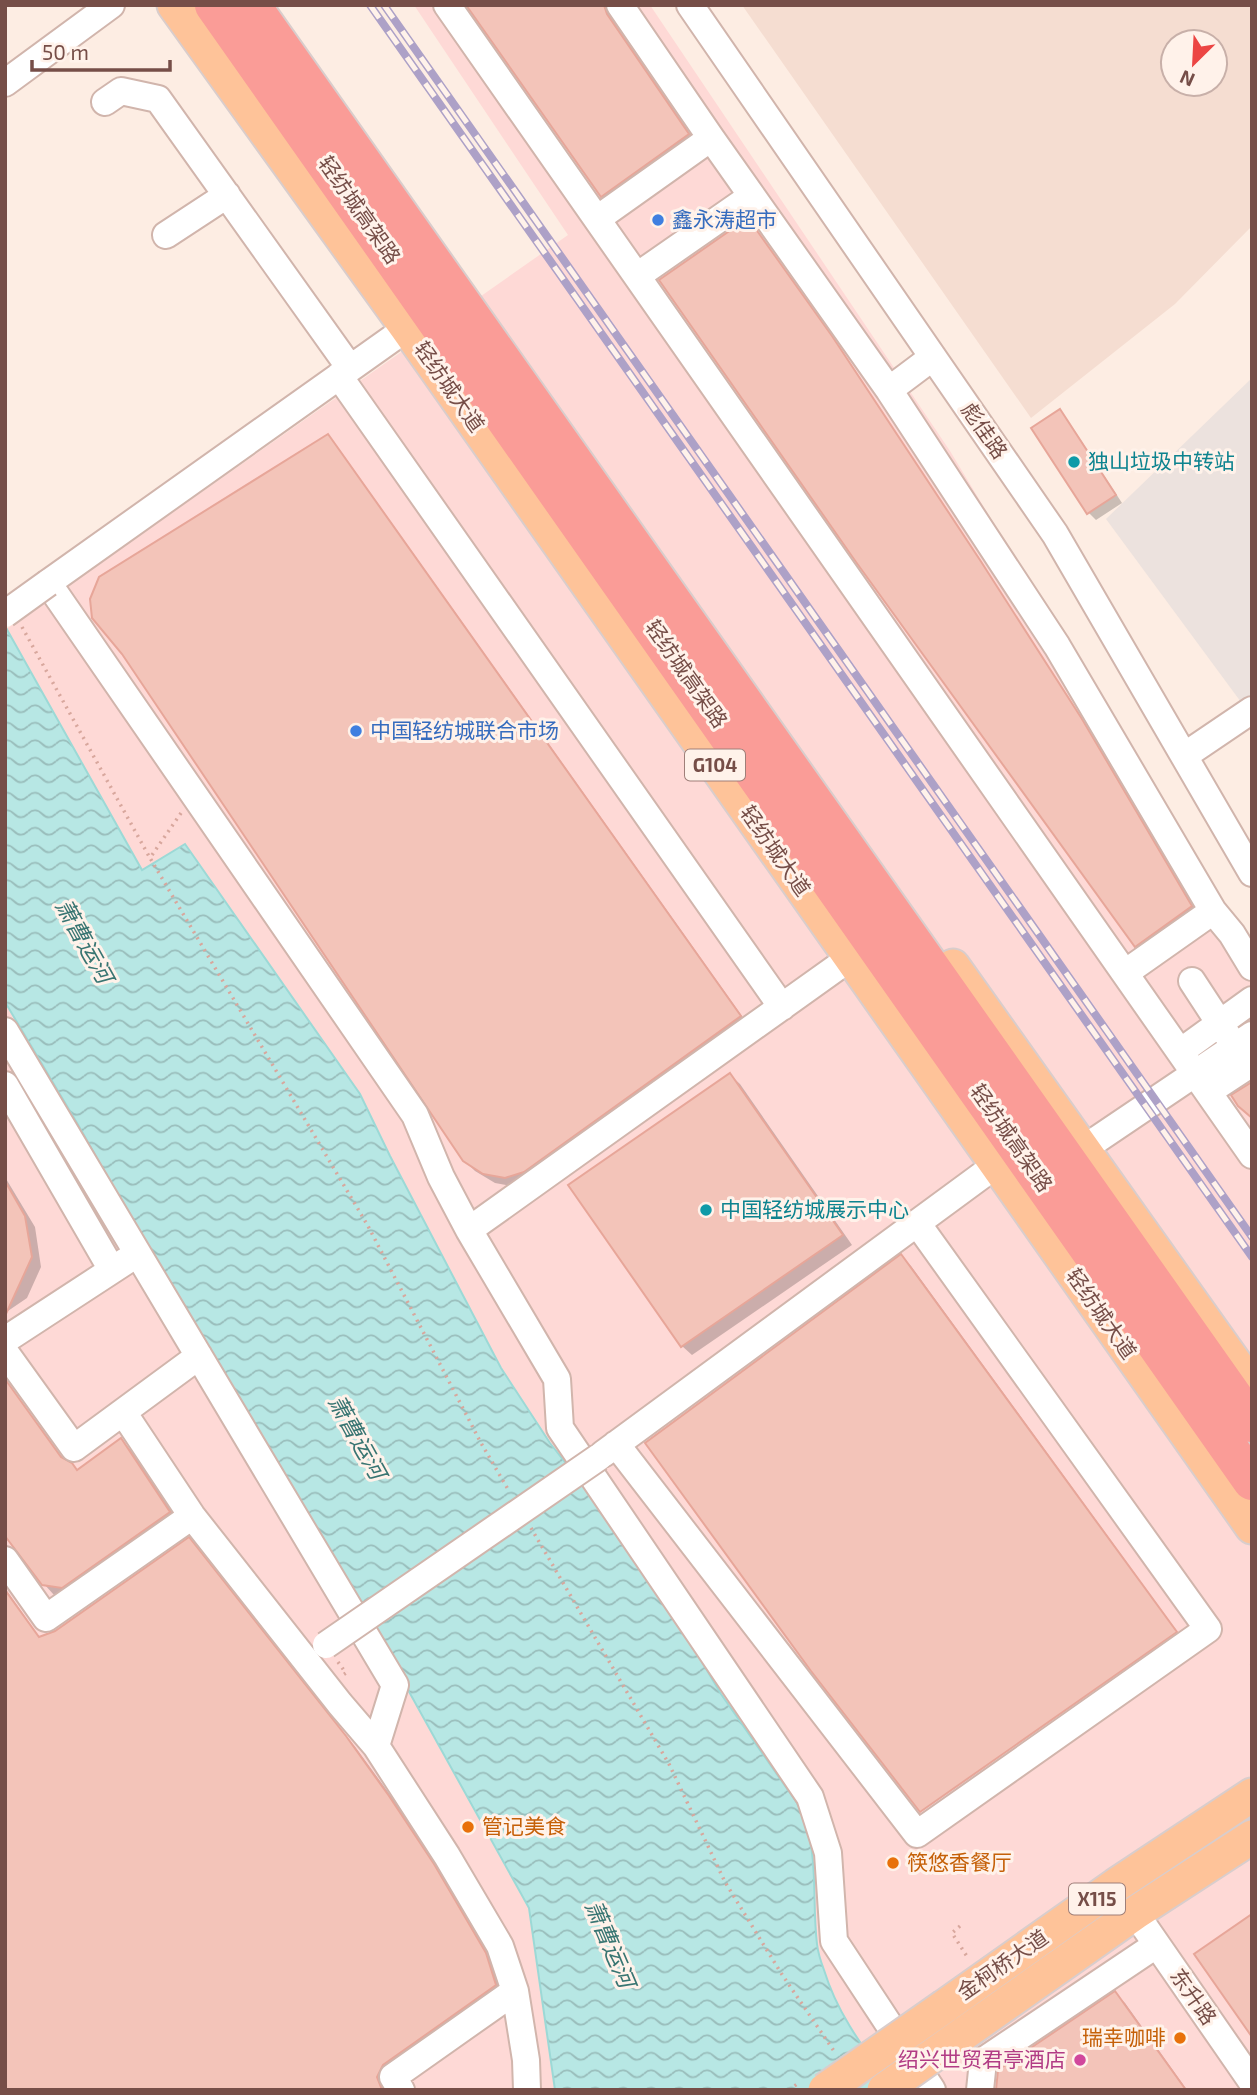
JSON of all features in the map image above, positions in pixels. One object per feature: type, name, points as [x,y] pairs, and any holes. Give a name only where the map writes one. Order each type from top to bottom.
[{"type":"highway","name":"轻纺城高架路","points":[[214,5],[1252,1481]]},
{"type":"highway","name":"轻纺城高架路","points":[[251,5],[1252,1423]]},
{"type":"main road","name":"轻纺城大道","points":[[174,5],[407,328],[1252,1527]]},
{"type":"main road","points":[[273,5],[398,190],[477,297],[1252,1387]]},
{"type":"main road","name":"金柯桥大道","points":[[825,2090],[1116,1885],[1252,1795]]},
{"type":"main road","name":"金柯桥大道","points":[[884,2090],[1135,1913],[1252,1837]]},
{"type":"street","points":[[5,83],[111,5]]},
{"type":"street","points":[[447,5],[1252,1155]]},
{"type":"street","points":[[620,5],[710,138],[889,390],[1057,646],[1213,911],[1232,933],[1252,967]]},
{"type":"street","name":"彪佳路","points":[[690,5],[1055,534],[1252,873]]},
{"type":"street","points":[[105,102],[121,90],[158,99],[227,195],[344,372],[782,1007]]},
{"type":"street","points":[[597,219],[710,138]]},
{"type":"street","points":[[166,235],[227,195]]},
{"type":"street","points":[[637,276],[752,196]]},
{"type":"street","points":[[12,617],[48,583],[407,328]]},
{"type":"street","points":[[889,390],[933,357]]},
{"type":"street","points":[[48,583],[415,1115],[441,1177],[469,1230],[557,1379],[560,1428],[810,1797],[828,1853],[834,1941],[932,2090]]},
{"type":"street","points":[[1184,756],[1252,710]]},
{"type":"street","points":[[1125,973],[1213,911]]},
{"type":"street","points":[[469,1230],[850,958]]},
{"type":"street","points":[[1083,1149],[1194,1073],[1246,1048],[1220,1023],[1192,981]]},
{"type":"street","points":[[1194,1073],[1220,1023],[1252,1000]]},
{"type":"street","points":[[5,1031],[395,1685],[376,1746]]},
{"type":"street","points":[[5,1085],[113,1270]]},
{"type":"street","points":[[326,1645],[607,1450],[996,1165]]},
{"type":"street","points":[[607,1450],[918,1834],[1208,1629],[918,1223]]},
{"type":"street","points":[[5,1340],[136,1254]]},
{"type":"street","points":[[5,1352],[74,1448],[199,1356]]},
{"type":"street","points":[[122,1412],[192,1516],[376,1746],[447,1856],[500,1945],[515,1992],[526,2060],[527,2090]]},
{"type":"street","points":[[5,1560],[46,1618],[192,1516]]},
{"type":"street","name":"东升路","points":[[1135,1913],[1252,2082]]},
{"type":"street","points":[[980,2090],[983,2062],[1156,1945]]},
{"type":"street","points":[[401,2090],[393,2077],[515,1992]]},
{"type":"path","points":[[12,617],[150,858],[368,1226],[481,1443],[509,1491]]},
{"type":"path","points":[[150,858],[194,794]]},
{"type":"path","points":[[530,1527],[669,1765],[725,1882],[781,1973],[839,2058]]},
{"type":"path","points":[[960,1926],[952,1933],[971,1962]]},
{"type":"shaded area","points":[[414,5],[650,5],[950,451],[1252,951],[1252,2090],[5,2090],[5,630],[568,235]]},
{"type":"shaded area","points":[[742,5],[1252,5],[1252,226],[1175,304],[1031,418]]},
{"type":"shaded area","points":[[1252,378],[1252,717],[1106,519]]},
{"type":"water","name":"萧曹运河","points":[[5,626],[142,870],[185,844],[360,1094],[501,1368],[550,1443],[596,1502],[686,1635],[721,1694],[797,1803],[805,1821],[812,1855],[815,1926],[822,1964],[845,2018],[894,2090],[555,2090],[529,1908],[392,1661],[235,1405],[80,1128],[5,1002]]},
{"type":"building","points":[[466,5],[604,5],[607,14],[689,134],[601,197]]},
{"type":"building","points":[[748,218],[832,336],[980,560],[1082,719],[1192,906],[1135,947],[856,562],[659,280]]},
{"type":"building","name":"独山垃圾中转站","points":[[1060,409],[1116,495],[1087,514],[1031,428]]},
{"type":"building","name":"中国轻纺城联合市场","points":[[328,434],[741,1016],[524,1172],[505,1178],[483,1174],[463,1161],[122,654],[92,618],[90,599],[99,577]]},
{"type":"building","name":"中国轻纺城展示中心","points":[[730,1073],[843,1235],[681,1347],[568,1185]]},
{"type":"building","points":[[1252,1082],[1252,1118],[1238,1106],[1231,1095]]},
{"type":"building","points":[[5,1181],[25,1216],[32,1257],[5,1316]]},
{"type":"building","points":[[901,1254],[1177,1632],[920,1812],[811,1671],[645,1443]]},
{"type":"building","points":[[5,1379],[61,1457],[72,1463],[77,1470],[121,1438],[170,1512],[62,1588],[42,1585],[5,1536]]},
{"type":"building","points":[[189,1537],[346,1736],[389,1796],[434,1864],[486,1953],[496,1985],[383,2065],[377,2077],[382,2090],[5,2090],[5,1590],[39,1637],[55,1631]]},
{"type":"building","points":[[1252,1914],[1252,2037],[1194,1954]]},
{"type":"building","points":[[1115,1991],[1186,2090],[996,2090],[998,2070]]},
{"type":"railway","points":[[370,5],[1252,1257]]},
{"type":"railway","points":[[384,5],[1252,1237]]},
{"type":"place","name":"鑫永涛超市","points":[[658,220]]},
{"type":"place","name":"独山垃圾中转站","points":[[1074,462]]},
{"type":"place","name":"中国轻纺城联合市场","points":[[356,731]]},
{"type":"place","name":"中国轻纺城展示中心","points":[[706,1210]]},
{"type":"place","name":"管记美食","points":[[468,1827]]},
{"type":"place","name":"筷悠香餐厅","points":[[893,1863]]},
{"type":"place","name":"瑞幸咖啡","points":[[1180,2038]]},
{"type":"place","name":"绍兴世贸君亭酒店","points":[[1080,2060]]}]
